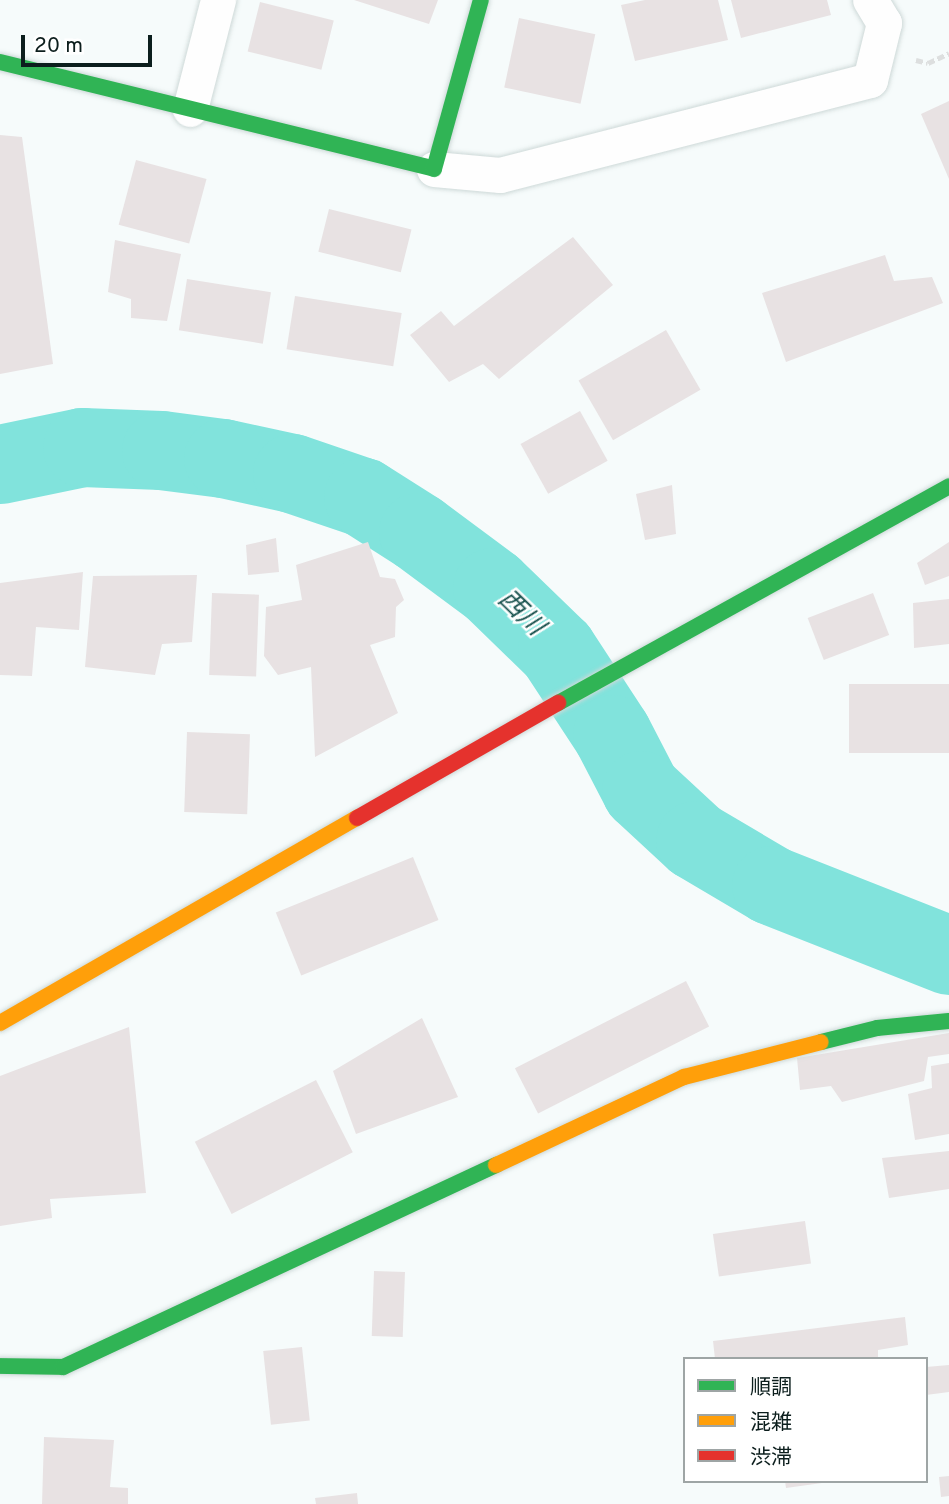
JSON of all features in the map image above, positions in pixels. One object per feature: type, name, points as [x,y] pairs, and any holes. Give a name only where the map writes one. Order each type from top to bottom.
[{"type":"street","points":[[190,109],[218,0]]},
{"type":"street","points":[[434,169],[481,0]]},
{"type":"street","points":[[0,62],[434,169],[500,175],[870,80],[884,23],[870,0]]},
{"type":"street","points":[[0,1023],[650,650],[949,486]]},
{"type":"street","points":[[0,1366],[63,1367],[684,1077],[877,1028],[949,1021]]},
{"type":"building","points":[[354,0],[438,0],[429,24]]},
{"type":"building","points":[[645,0],[718,0],[728,40],[635,61],[621,5]]},
{"type":"building","points":[[731,0],[827,0],[831,15],[741,38]]},
{"type":"building","points":[[260,2],[334,20],[321,70],[248,51]]},
{"type":"building","points":[[519,18],[595,34],[581,104],[504,87]]},
{"type":"building","points":[[949,101],[949,179],[921,114]]},
{"type":"building","points":[[0,135],[22,137],[53,364],[0,374]]},
{"type":"building","points":[[136,160],[207,179],[189,244],[119,225]]},
{"type":"building","points":[[329,209],[411,230],[401,272],[318,252]]},
{"type":"building","points":[[573,237],[613,285],[499,379],[483,364],[449,382],[410,335],[441,311],[454,326]]},
{"type":"building","points":[[115,240],[181,254],[167,321],[131,318],[131,299],[108,292]]},
{"type":"building","points":[[885,255],[894,281],[932,277],[943,303],[786,362],[762,293]]},
{"type":"building","points":[[187,279],[271,292],[263,344],[179,330]]},
{"type":"building","points":[[295,296],[402,313],[393,366],[287,349]]},
{"type":"building","points":[[666,330],[700,390],[613,440],[579,381]]},
{"type":"building","points":[[580,411],[608,461],[548,494],[521,444]]},
{"type":"building","points":[[672,485],[676,534],[645,540],[636,494]]},
{"type":"building","points":[[276,538],[279,572],[248,575],[246,545]]},
{"type":"building","points":[[368,542],[380,577],[395,579],[404,600],[396,607],[395,637],[370,645],[398,713],[315,757],[311,667],[278,675],[264,656],[266,607],[302,600],[296,565]]},
{"type":"building","points":[[949,542],[949,576],[925,585],[917,563]]},
{"type":"building","points":[[83,572],[79,630],[36,627],[32,676],[0,675],[0,583]]},
{"type":"building","points":[[197,575],[192,642],[162,644],[155,675],[85,667],[93,576]]},
{"type":"building","points":[[212,593],[259,595],[256,677],[209,675]]},
{"type":"building","points":[[873,593],[889,635],[824,660],[808,618]]},
{"type":"building","points":[[949,599],[949,644],[914,648],[913,603]]},
{"type":"building","points":[[849,684],[949,684],[949,753],[849,753]]},
{"type":"building","points":[[187,732],[250,734],[247,814],[184,812]]},
{"type":"building","points":[[413,857],[438,920],[301,975],[276,912]]},
{"type":"building","points":[[686,981],[709,1026],[538,1114],[515,1068]]},
{"type":"building","points":[[422,1018],[458,1097],[356,1134],[333,1071]]},
{"type":"building","points":[[129,1027],[146,1193],[50,1199],[52,1218],[0,1226],[0,1076]]},
{"type":"building","points":[[949,1033],[949,1054],[928,1057],[924,1081],[842,1102],[831,1086],[800,1090],[797,1058]]},
{"type":"building","points":[[949,1063],[949,1134],[915,1140],[908,1094],[932,1088],[931,1066]]},
{"type":"building","points":[[316,1080],[353,1152],[232,1214],[195,1142]]},
{"type":"building","points":[[949,1151],[949,1189],[889,1198],[882,1158]]},
{"type":"building","points":[[805,1221],[811,1264],[719,1277],[713,1234]]},
{"type":"building","points":[[374,1271],[405,1272],[403,1337],[372,1336]]},
{"type":"building","points":[[905,1317],[908,1345],[878,1350],[878,1357],[715,1357],[713,1341]]},
{"type":"building","points":[[302,1347],[310,1421],[271,1425],[263,1351]]},
{"type":"building","points":[[949,1365],[949,1392],[928,1395],[928,1367]]},
{"type":"building","points":[[44,1437],[114,1440],[110,1487],[128,1488],[128,1504],[42,1504]]},
{"type":"building","points":[[949,1476],[949,1496],[941,1497],[939,1477]]},
{"type":"building","points":[[785,1483],[822,1483],[786,1488]]},
{"type":"building","points":[[357,1493],[358,1504],[316,1504],[315,1498]]},
{"type":"waterway","name":"西川","points":[[0,464],[82,447],[161,450],[223,458],[292,473],[363,497],[418,532],[492,587],[557,650],[612,734],[641,790],[695,840],[771,885],[949,955]]},
{"type":"traffic: fast","points":[[0,62],[434,169],[481,0]]},
{"type":"traffic: fast","points":[[558,703],[949,486]]},
{"type":"traffic: fast","points":[[821,1042],[877,1028],[949,1021]]},
{"type":"traffic: fast","points":[[0,1366],[63,1367],[496,1165]]},
{"type":"traffic: slow","points":[[0,1023],[357,818]]},
{"type":"traffic: slow","points":[[496,1165],[684,1077],[821,1042]]},
{"type":"traffic: jam","points":[[357,818],[558,703]]}]
